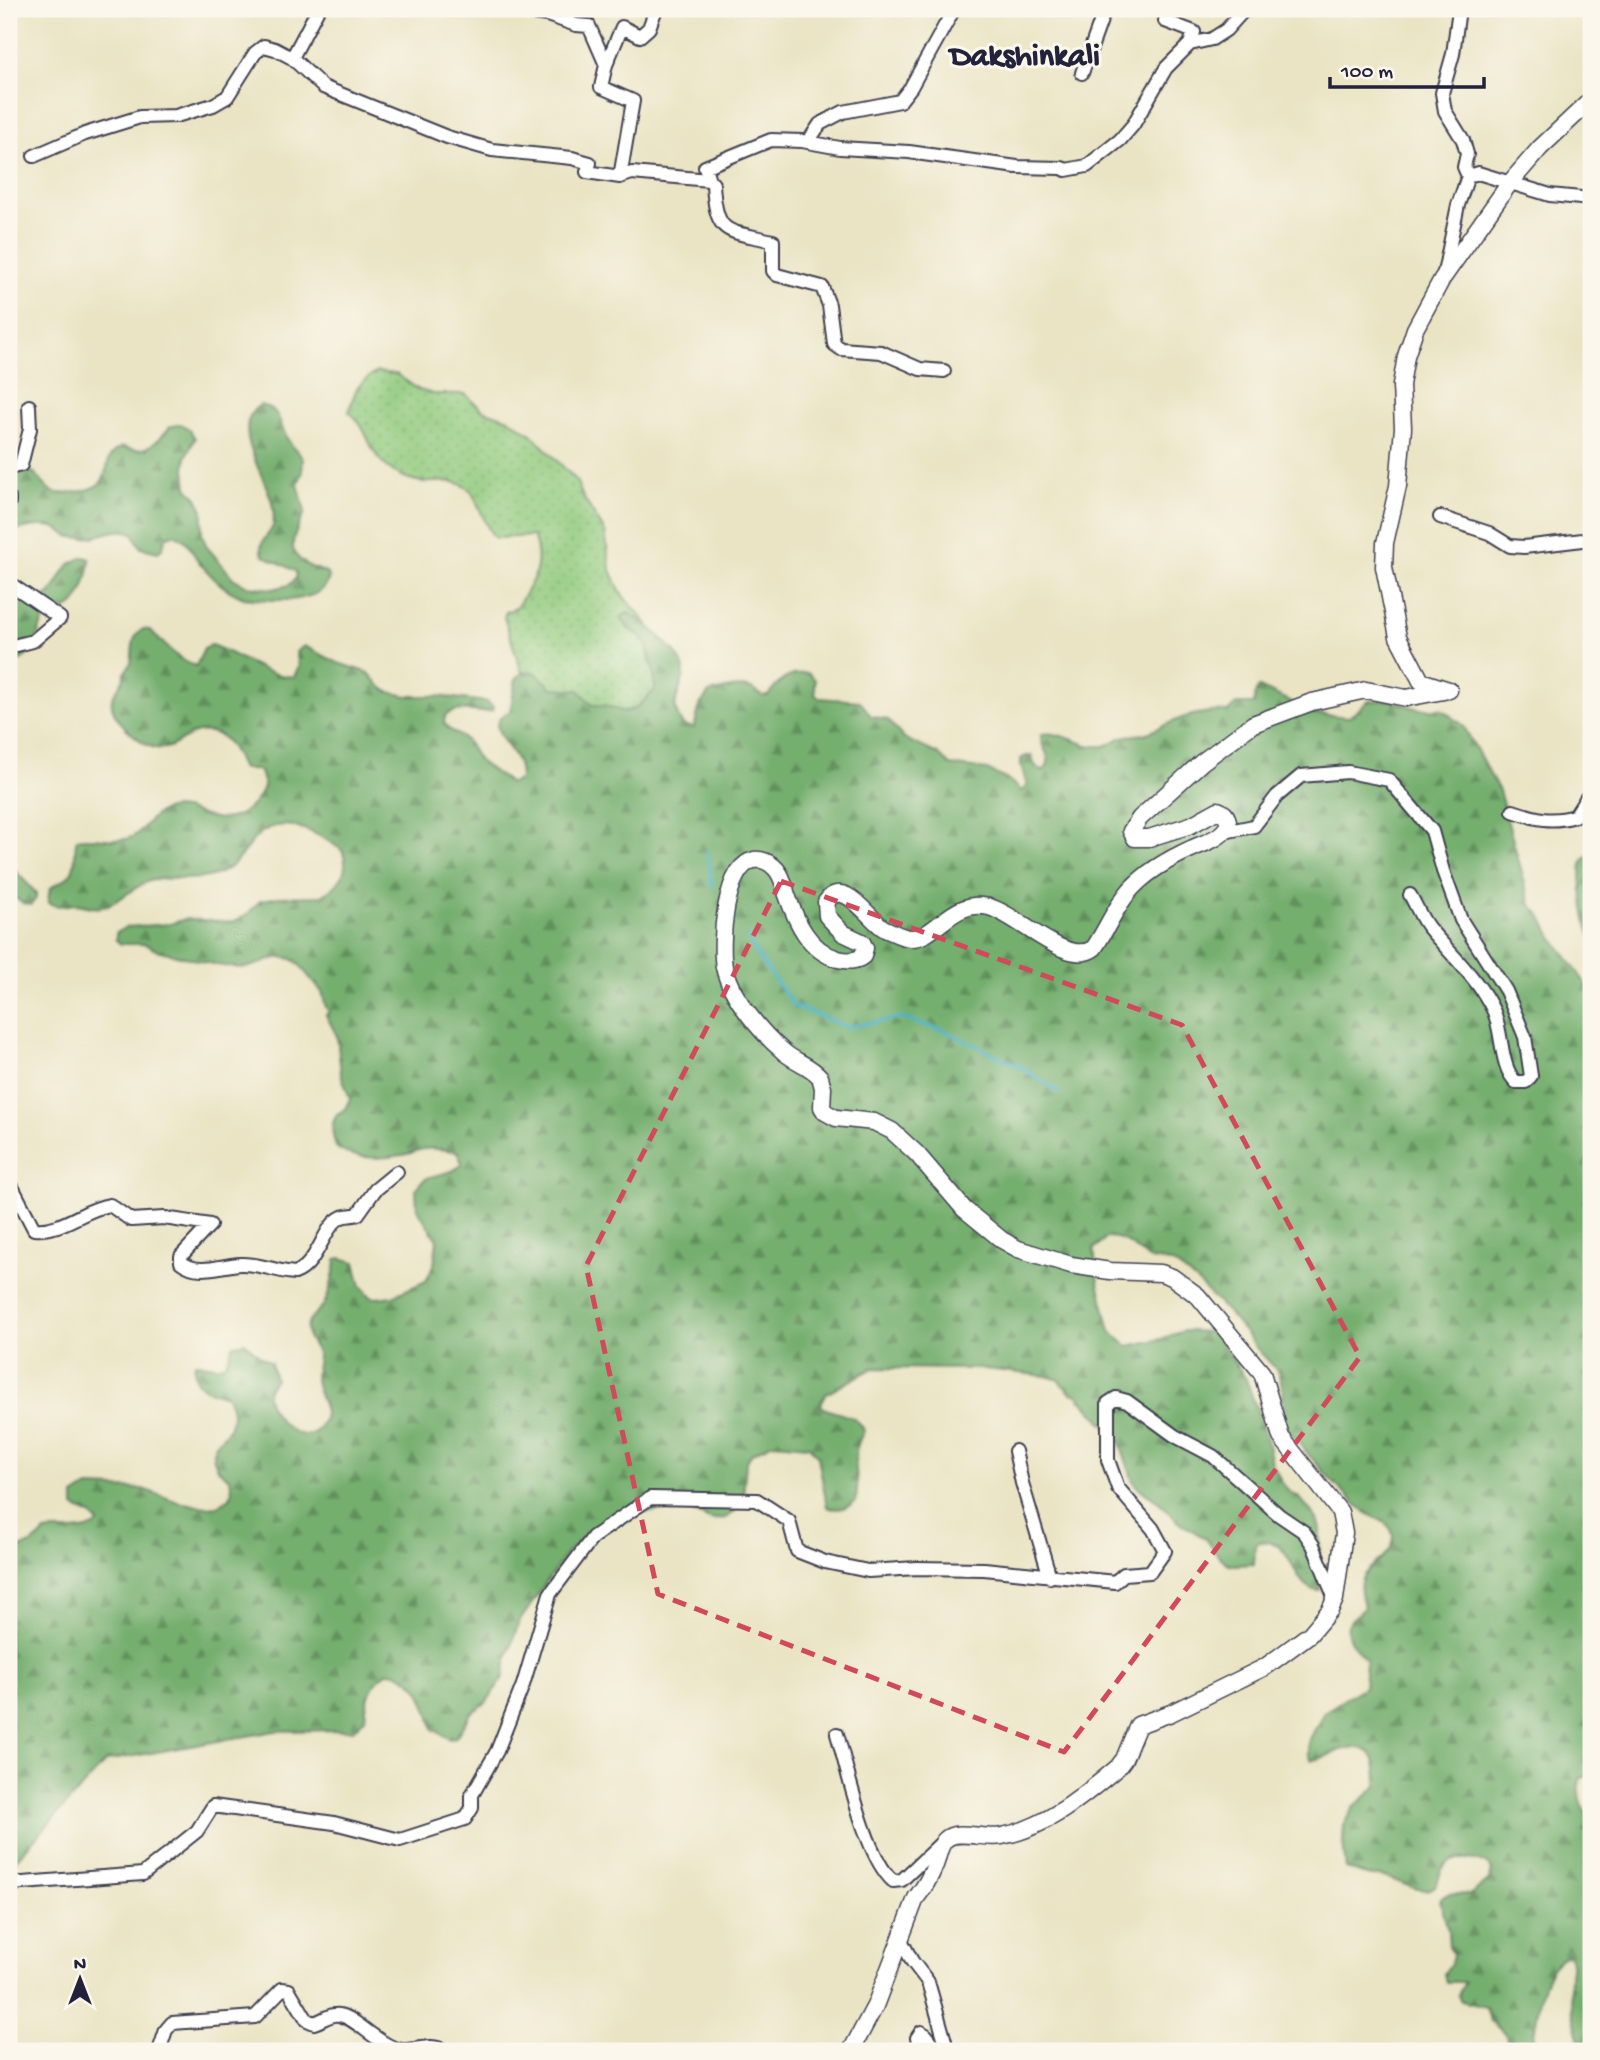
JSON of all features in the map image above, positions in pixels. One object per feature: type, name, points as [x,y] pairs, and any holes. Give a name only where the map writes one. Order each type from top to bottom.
[{"type":"main road","points":[[851,2051],[875,2006],[916,1898],[927,1883],[944,1840],[955,1834],[989,1838],[1005,1836],[1056,1815],[1118,1767],[1138,1725],[1171,1713],[1265,1667],[1310,1634],[1335,1599],[1344,1533],[1340,1512],[1281,1437],[1262,1373],[1198,1296],[1172,1277],[1161,1273],[1110,1271],[1072,1265],[1018,1249],[1002,1240],[964,1209],[917,1154],[892,1130],[874,1122],[836,1118],[825,1112],[822,1107],[823,1088],[820,1077],[786,1054],[760,1027],[726,978],[722,957],[724,918],[739,871],[754,860],[766,861],[776,868],[806,936],[820,951],[839,959],[858,960],[865,951],[862,942],[843,933],[827,916],[825,905],[828,898],[839,894],[854,900],[881,927],[907,938],[920,936],[955,912],[977,905],[1003,913],[1061,948],[1082,953],[1094,948],[1125,896],[1137,883],[1186,851],[1224,832],[1227,817],[1220,810],[1191,825],[1149,838],[1135,838],[1131,831],[1136,821],[1202,762],[1258,722],[1312,702],[1366,690],[1406,698],[1449,690],[1421,681],[1398,637],[1384,567],[1385,542],[1399,474],[1403,428],[1401,385],[1406,356],[1415,330],[1442,279],[1509,184],[1540,148],[1591,100]]},
{"type":"street","points":[[292,58],[317,9]]},
{"type":"street","points":[[503,9],[547,15],[576,25],[589,26],[606,65]]},
{"type":"street","points":[[620,177],[633,101],[601,87],[606,65],[622,27],[640,36],[649,28],[656,9]]},
{"type":"street","points":[[808,142],[820,124],[843,112],[900,101],[911,87],[954,9]]},
{"type":"street","points":[[1082,74],[1105,9]]},
{"type":"street","points":[[944,371],[920,369],[881,352],[841,349],[834,344],[829,305],[822,287],[777,275],[773,271],[773,242],[726,229],[718,219],[713,184],[705,167],[771,140],[909,152],[1017,167],[1066,170],[1087,166],[1120,140],[1133,125],[1166,68],[1190,44],[1194,32],[1165,21],[1167,9]]},
{"type":"street","points":[[1190,44],[1212,39],[1226,30],[1245,9]]},
{"type":"street","points":[[1442,279],[1458,205],[1468,176],[1464,167],[1467,154],[1445,111],[1442,93],[1453,54],[1460,9]]},
{"type":"street","points":[[34,156],[85,134],[140,117],[176,116],[213,105],[228,97],[256,53],[264,46],[292,58],[323,87],[447,137],[492,150],[572,158],[590,163],[587,172],[620,177],[632,173],[709,180]]},
{"type":"street","points":[[1468,176],[1478,173],[1550,195],[1591,199]]},
{"type":"street","points":[[9,468],[21,465],[30,429],[29,406]]},
{"type":"street","points":[[1440,517],[1489,533],[1510,547],[1591,540]]},
{"type":"street","points":[[9,583],[60,618],[33,641],[9,647]]},
{"type":"street","points":[[1224,832],[1254,826],[1277,796],[1301,776],[1348,772],[1390,779],[1432,831],[1461,920],[1506,991],[1525,1037],[1531,1076],[1526,1082],[1521,1084],[1511,1077],[1505,1067],[1504,1047],[1494,1012],[1467,969],[1427,925],[1410,895]]},
{"type":"street","points":[[1513,810],[1557,821],[1575,816],[1591,791]]},
{"type":"street","points":[[9,1181],[34,1229],[48,1230],[96,1207],[110,1205],[131,1220],[164,1218],[210,1225],[181,1256],[181,1262],[186,1265],[213,1269],[239,1264],[295,1273],[303,1270],[311,1260],[335,1222],[343,1216],[358,1214],[375,1190],[397,1172]]},
{"type":"street","points":[[9,1884],[143,1874],[197,1831],[213,1805],[334,1824],[400,1840],[465,1819],[471,1808],[472,1795],[496,1751],[523,1685],[550,1594],[593,1537],[650,1499],[757,1500],[789,1521],[797,1551],[825,1562],[868,1571],[917,1568],[984,1569],[1115,1582],[1124,1574],[1150,1572],[1165,1551],[1153,1529],[1118,1488],[1108,1460],[1108,1403],[1116,1398],[1127,1401],[1175,1436],[1213,1455],[1279,1515],[1304,1532],[1313,1545],[1335,1599]]},
{"type":"street","points":[[1015,1451],[1050,1577]]},
{"type":"street","points":[[837,1734],[861,1816],[877,1859],[893,1881],[902,1880],[944,1840]]},
{"type":"street","points":[[900,1938],[912,1961],[928,1982],[945,2041],[942,2051],[938,2050],[924,2032],[921,2032],[917,2038],[922,2051]]},
{"type":"street","points":[[159,2051],[166,2030],[172,2023],[255,2017],[282,1989],[289,1990],[307,2020],[314,2023],[333,2015],[343,2015],[386,2045],[400,2050],[429,2046],[445,2051]]},
{"type":"highlighted area","points":[[781,881],[1182,1025],[1360,1357],[1064,1752],[658,1594],[586,1266]]},
{"type":"green space","points":[[377,372],[396,374],[419,390],[433,394],[465,394],[483,410],[509,419],[531,434],[576,480],[583,497],[605,532],[610,568],[622,595],[649,625],[628,613],[628,629],[642,637],[648,647],[648,656],[655,672],[655,690],[640,704],[621,711],[617,708],[592,705],[575,691],[552,688],[535,674],[522,673],[504,617],[506,612],[516,608],[535,574],[538,557],[533,536],[495,538],[466,487],[451,482],[414,480],[398,474],[379,459],[360,424],[349,412],[357,388]]},
{"type":"green space","points":[[260,405],[273,410],[288,440],[303,458],[298,484],[305,512],[295,534],[293,548],[300,560],[329,576],[325,586],[317,593],[293,599],[244,598],[219,583],[199,562],[187,542],[173,534],[166,537],[162,549],[158,552],[141,548],[133,533],[126,531],[76,538],[53,527],[42,526],[24,528],[9,534],[9,473],[33,472],[55,493],[89,489],[103,478],[110,457],[115,451],[123,447],[145,449],[170,427],[181,424],[189,429],[195,438],[186,457],[185,470],[187,487],[203,510],[202,535],[207,547],[234,579],[248,586],[273,589],[289,585],[296,578],[296,572],[264,556],[261,551],[262,543],[274,520],[271,499],[248,436],[251,414]]},
{"type":"green space","points":[[84,557],[90,559],[89,565],[84,587],[76,601],[66,609],[49,610],[40,628],[35,650],[9,668],[9,579],[23,598],[43,598],[54,589],[69,566]]},
{"type":"green space","points":[[628,613],[662,638],[678,656],[684,672],[676,709],[683,725],[694,728],[700,705],[709,693],[744,687],[757,691],[762,696],[768,696],[785,679],[795,674],[808,673],[815,680],[815,694],[819,698],[860,701],[871,716],[888,720],[903,738],[938,754],[950,765],[987,770],[1010,781],[1021,791],[1027,786],[1021,759],[1032,756],[1034,764],[1040,770],[1045,770],[1048,765],[1041,734],[1049,733],[1088,745],[1104,746],[1123,737],[1147,733],[1187,716],[1206,712],[1228,712],[1236,704],[1254,704],[1259,687],[1290,701],[1308,713],[1349,717],[1369,701],[1389,700],[1419,709],[1441,709],[1463,725],[1499,791],[1531,905],[1542,917],[1550,933],[1591,991],[1591,1774],[1580,1779],[1579,1790],[1582,1806],[1591,1819],[1591,2046],[1581,2044],[1576,2027],[1570,1994],[1571,1963],[1568,1955],[1558,1961],[1545,1983],[1531,2051],[1507,2051],[1506,2034],[1490,2021],[1486,2007],[1461,2001],[1458,1995],[1465,1982],[1446,1982],[1444,1974],[1453,1954],[1440,1900],[1450,1894],[1469,1895],[1490,1880],[1492,1869],[1487,1865],[1467,1859],[1453,1861],[1442,1869],[1436,1885],[1426,1889],[1346,1868],[1344,1824],[1353,1808],[1377,1786],[1374,1760],[1368,1751],[1355,1748],[1342,1749],[1312,1760],[1308,1755],[1308,1743],[1324,1712],[1364,1687],[1366,1660],[1351,1641],[1348,1625],[1364,1608],[1361,1582],[1368,1570],[1390,1549],[1393,1543],[1392,1531],[1343,1492],[1290,1432],[1285,1419],[1282,1387],[1277,1371],[1218,1302],[1174,1264],[1149,1258],[1125,1241],[1107,1237],[1094,1249],[1098,1282],[1110,1331],[1128,1346],[1183,1331],[1214,1332],[1246,1379],[1266,1436],[1272,1463],[1281,1481],[1290,1493],[1300,1498],[1317,1519],[1320,1529],[1320,1591],[1310,1589],[1303,1582],[1280,1547],[1271,1542],[1255,1545],[1254,1564],[1227,1563],[1206,1539],[1179,1522],[1160,1503],[1141,1490],[1133,1481],[1119,1440],[1076,1394],[1071,1393],[1057,1379],[985,1369],[873,1368],[826,1394],[820,1404],[823,1408],[853,1418],[864,1431],[856,1452],[855,1502],[841,1508],[827,1507],[818,1456],[809,1446],[773,1443],[752,1453],[746,1463],[743,1497],[734,1512],[725,1518],[712,1520],[685,1508],[620,1515],[589,1533],[567,1553],[519,1622],[504,1676],[486,1703],[471,1713],[456,1737],[450,1739],[433,1729],[424,1701],[415,1685],[400,1675],[389,1672],[374,1686],[368,1697],[365,1718],[353,1730],[275,1731],[106,1761],[9,1867],[9,1549],[29,1545],[45,1532],[86,1529],[99,1523],[91,1515],[74,1507],[74,1496],[88,1487],[143,1489],[178,1502],[206,1507],[217,1506],[230,1498],[230,1479],[219,1469],[213,1451],[230,1424],[230,1405],[226,1396],[202,1387],[194,1372],[195,1363],[216,1366],[224,1364],[234,1344],[245,1342],[271,1363],[275,1379],[267,1393],[268,1401],[285,1426],[302,1435],[311,1434],[318,1429],[325,1412],[315,1380],[318,1357],[308,1336],[307,1327],[325,1302],[336,1259],[355,1262],[361,1286],[371,1297],[393,1296],[426,1281],[434,1265],[437,1240],[417,1208],[416,1189],[426,1179],[457,1169],[462,1164],[458,1152],[441,1149],[424,1149],[377,1158],[350,1154],[336,1147],[332,1130],[334,1121],[350,1099],[341,1074],[337,1036],[326,1015],[329,1012],[322,992],[298,963],[284,957],[248,967],[232,967],[156,950],[145,944],[121,944],[116,940],[116,933],[126,927],[170,924],[186,919],[234,922],[249,913],[260,901],[277,897],[322,896],[339,882],[344,871],[342,850],[332,843],[299,828],[276,826],[265,830],[232,865],[214,875],[146,882],[102,907],[75,904],[59,906],[49,903],[48,896],[52,887],[68,877],[73,869],[77,839],[126,839],[137,834],[162,811],[174,808],[215,818],[233,817],[248,809],[264,785],[260,772],[255,769],[242,769],[222,736],[204,731],[166,748],[155,748],[142,742],[126,728],[114,711],[112,699],[131,662],[136,636],[143,629],[149,630],[177,656],[196,666],[204,649],[211,645],[261,669],[294,677],[299,666],[296,652],[304,646],[338,663],[369,673],[389,692],[487,702],[493,710],[457,711],[445,716],[444,723],[466,740],[479,761],[511,784],[520,779],[519,769],[497,724],[501,717],[510,711],[516,679],[522,673],[535,672],[552,688],[579,690],[592,705],[626,712],[635,708],[655,690],[647,646],[641,636],[627,626],[621,617]]},
{"type":"green space","points":[[1591,853],[1591,936],[1581,876],[1583,861]]},
{"type":"green space","points":[[9,864],[36,893],[31,905],[9,895]]},
{"type":"waterway","points":[[707,851],[712,886]]},
{"type":"waterway","points":[[748,938],[794,1006],[847,1027],[900,1018],[943,1030],[1017,1065],[1059,1092]]},
{"type":"district","name":"Dakshinkali","points":[[1025,53]]}]
